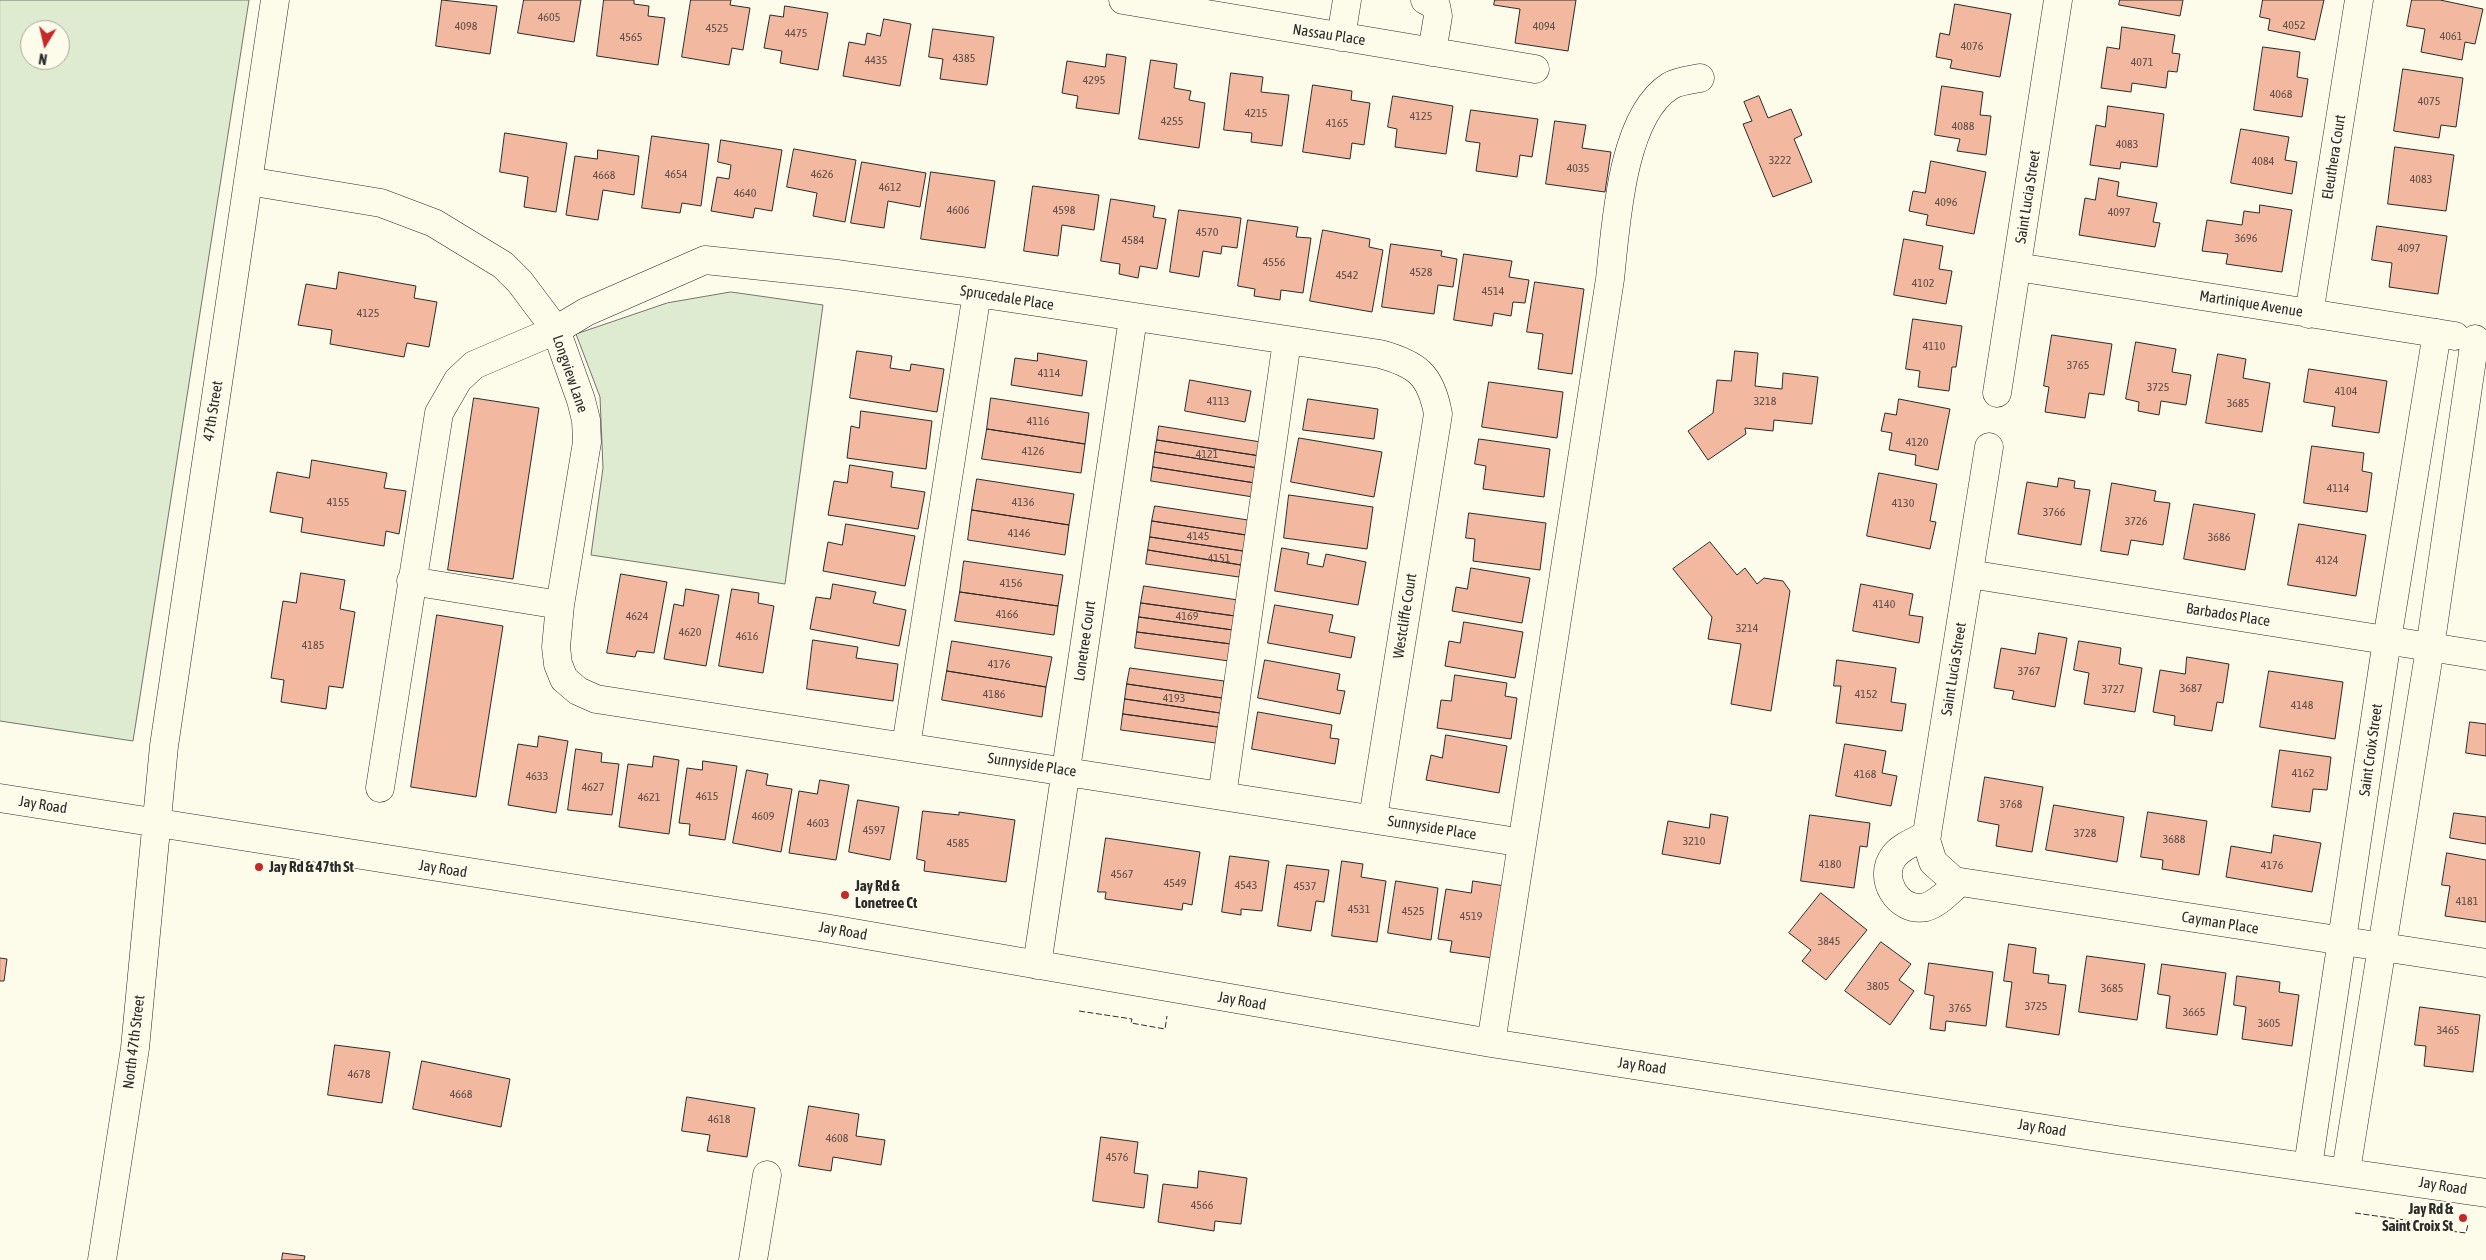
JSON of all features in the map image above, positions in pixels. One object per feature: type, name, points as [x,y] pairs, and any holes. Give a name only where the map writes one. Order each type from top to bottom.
[{"type":"street","name":"47th Street","points":[[156,824],[166,736],[275,0]]},
{"type":"street","name":"Nassau Place","points":[[1123,0],[1535,69]]},
{"type":"street","points":[[1341,37],[1347,0]]},
{"type":"street","points":[[1425,0],[1436,6],[1438,16],[1432,52]]},
{"type":"street","name":"Saint Lucia Street","points":[[1997,393],[2058,0]]},
{"type":"street","name":"Eleuthera Court","points":[[2309,314],[2359,0]]},
{"type":"street","points":[[1491,1043],[1610,279],[1620,191],[1629,152],[1648,110],[1671,86],[1700,78]]},
{"type":"street","name":"Longview Lane","points":[[248,181],[381,203],[434,223],[503,265],[520,282],[556,330],[581,400],[586,420],[587,442],[560,605],[556,647],[558,664],[564,679]]},
{"type":"street","name":"Sprucedale Place","points":[[380,788],[411,581],[439,413],[448,395],[458,380],[474,365],[556,330],[586,312],[705,260],[838,274],[977,293],[1380,354],[1403,360],[1417,368],[1428,381],[1435,394],[1438,414]]},
{"type":"street","name":"Martinique Avenue","points":[[2017,267],[2481,340]]},
{"type":"street","points":[[906,746],[977,293]]},
{"type":"street","name":"Lonetree Court","points":[[1037,965],[1134,318]]},
{"type":"street","name":"Saint Croix Street","points":[[2308,1166],[2387,640],[2437,334]]},
{"type":"street","points":[[2346,1171],[2481,340]]},
{"type":"street","points":[[1222,796],[1287,341]]},
{"type":"street","name":"Westcliffe Court","points":[[1373,818],[1438,414]]},
{"type":"street","name":"Saint Lucia Street","points":[[1957,882],[1932,862],[1926,840],[1989,447]]},
{"type":"street","name":"Barbados Place","points":[[1970,574],[2486,656]]},
{"type":"street","points":[[411,581],[560,605]]},
{"type":"street","name":"Sunnyside Place","points":[[564,679],[578,691],[596,699],[1066,769],[1222,796],[1505,840]]},
{"type":"street","name":"Jay Road","points":[[0,798],[825,928],[1491,1043],[2117,1140],[2346,1171],[2486,1193]]},
{"type":"street","name":"North 47th Street","points":[[102,1260],[134,1048],[156,824]]},
{"type":"street","points":[[1927,835],[1894,856],[1888,867],[1891,891],[1900,901],[1911,907],[1923,907],[1935,904],[1957,882]]},
{"type":"street","name":"Cayman Place","points":[[1957,882],[2381,949],[2486,963]]},
{"type":"street","points":[[754,1260],[768,1175]]},
{"type":"green space","points":[[0,0],[249,0],[133,741],[0,721]]},
{"type":"green space","points":[[731,292],[823,305],[785,584],[591,555],[603,468],[600,397],[576,334],[667,303]]},
{"type":"building","points":[[442,0],[497,6],[490,54],[436,46]]},
{"type":"building","points":[[524,0],[581,0],[574,42],[518,33]]},
{"type":"building","points":[[604,0],[634,0],[634,4],[649,6],[648,16],[665,18],[658,65],[597,56]]},
{"type":"building","points":[[691,0],[731,0],[730,5],[750,8],[743,50],[732,48],[729,65],[682,57]]},
{"type":"building","points":[[1495,0],[1576,0],[1568,51],[1515,43],[1520,9],[1494,5]]},
{"type":"building","points":[[2120,0],[2183,0],[2180,16],[2119,5]]},
{"type":"building","points":[[2263,0],[2324,0],[2315,40],[2268,30],[2270,19],[2260,17]]},
{"type":"building","points":[[2412,0],[2440,0],[2483,9],[2475,44],[2465,42],[2462,60],[2421,52],[2425,29],[2407,26]]},
{"type":"building","points":[[1955,4],[2011,14],[2000,77],[1950,68],[1952,60],[1936,57],[1940,33],[1949,35]]},
{"type":"building","points":[[785,6],[828,13],[818,70],[780,63],[782,51],[764,48],[770,15],[783,17]]},
{"type":"building","points":[[884,19],[911,24],[900,86],[843,76],[849,42],[865,45],[867,33],[880,36]]},
{"type":"building","points":[[2122,27],[2175,35],[2172,53],[2180,54],[2177,72],[2168,71],[2166,88],[2132,83],[2131,92],[2101,88],[2107,47],[2119,49]]},
{"type":"building","points":[[933,29],[994,37],[987,85],[940,79],[943,59],[929,57]]},
{"type":"building","points":[[2263,47],[2300,52],[2297,77],[2308,79],[2302,117],[2254,110]]},
{"type":"building","points":[[1107,54],[1126,57],[1119,114],[1076,108],[1078,96],[1062,93],[1067,61],[1105,67]]},
{"type":"building","points":[[1151,60],[1177,64],[1174,88],[1191,91],[1189,100],[1205,103],[1199,148],[1139,139]]},
{"type":"building","points":[[2403,69],[2463,78],[2456,127],[2441,125],[2439,138],[2394,131]]},
{"type":"building","points":[[1231,73],[1263,77],[1261,92],[1289,95],[1282,146],[1251,142],[1252,133],[1224,130]]},
{"type":"building","points":[[1313,85],[1352,91],[1351,100],[1370,103],[1364,145],[1352,143],[1350,159],[1303,152]]},
{"type":"building","points":[[1942,86],[1983,92],[1980,115],[1991,116],[1986,155],[1957,151],[1960,139],[1935,135]]},
{"type":"building","points":[[1393,96],[1453,106],[1446,154],[1395,147],[1397,129],[1388,127]]},
{"type":"building","points":[[1759,96],[1768,118],[1791,109],[1802,135],[1794,139],[1812,182],[1773,197],[1743,124],[1752,121],[1744,102]]},
{"type":"building","points":[[2108,106],[2164,114],[2157,167],[2121,162],[2120,169],[2090,165],[2096,125],[2105,127]]},
{"type":"building","points":[[1471,110],[1538,119],[1532,157],[1520,155],[1517,177],[1476,171],[1480,143],[1466,141]]},
{"type":"building","points":[[1555,121],[1586,125],[1582,148],[1611,152],[1605,192],[1546,184]]},
{"type":"building","points":[[2241,129],[2289,137],[2285,160],[2297,162],[2292,194],[2231,183]]},
{"type":"building","points":[[505,133],[567,143],[556,212],[524,207],[528,177],[500,172]]},
{"type":"building","points":[[652,136],[709,144],[701,206],[682,203],[680,213],[642,208]]},
{"type":"building","points":[[721,140],[782,150],[772,211],[755,208],[753,218],[711,211],[717,177],[729,179],[731,165],[718,162]]},
{"type":"building","points":[[2395,147],[2454,155],[2446,211],[2388,204]]},
{"type":"building","points":[[794,149],[856,160],[845,222],[813,216],[817,193],[787,187]]},
{"type":"building","points":[[598,150],[639,156],[634,195],[603,190],[598,220],[566,215],[575,156],[597,159]]},
{"type":"building","points":[[1931,161],[1986,172],[1974,234],[1926,225],[1928,215],[1909,211],[1913,191],[1925,193]]},
{"type":"building","points":[[862,162],[926,173],[920,207],[888,201],[884,228],[851,223]]},
{"type":"building","points":[[931,172],[995,181],[985,248],[921,239]]},
{"type":"building","points":[[2099,178],[2119,182],[2117,196],[2157,203],[2153,222],[2160,223],[2155,247],[2079,235],[2085,198],[2095,200]]},
{"type":"building","points":[[1033,186],[1099,195],[1094,230],[1062,225],[1058,256],[1024,251]]},
{"type":"building","points":[[1111,199],[1155,206],[1153,217],[1166,219],[1157,269],[1140,266],[1138,278],[1119,274],[1120,264],[1101,261]]},
{"type":"building","points":[[2260,205],[2292,210],[2282,272],[2226,264],[2228,254],[2202,251],[2207,220],[2242,225],[2244,211],[2259,213]]},
{"type":"building","points":[[1179,210],[1241,218],[1237,248],[1222,246],[1221,254],[1203,251],[1199,277],[1170,272]]},
{"type":"building","points":[[1248,220],[1298,227],[1296,237],[1311,238],[1303,293],[1281,290],[1280,300],[1254,296],[1255,289],[1238,286]]},
{"type":"building","points":[[2377,226],[2447,236],[2438,294],[2389,287],[2392,263],[2372,260]]},
{"type":"building","points":[[1323,230],[1370,239],[1369,247],[1383,250],[1372,312],[1310,301]]},
{"type":"building","points":[[1904,239],[1943,246],[1939,269],[1952,271],[1946,304],[1894,295]]},
{"type":"building","points":[[1391,244],[1442,251],[1441,256],[1457,259],[1453,287],[1438,285],[1434,314],[1382,307]]},
{"type":"building","points":[[1464,254],[1512,261],[1509,277],[1529,280],[1525,303],[1513,302],[1511,316],[1494,313],[1492,326],[1454,320]]},
{"type":"building","points":[[339,272],[416,286],[414,298],[437,302],[429,347],[407,343],[404,357],[330,344],[332,330],[298,325],[306,284],[336,289]]},
{"type":"building","points":[[1535,282],[1584,289],[1572,374],[1538,369],[1543,334],[1527,332]]},
{"type":"building","points":[[1913,319],[1962,326],[1956,367],[1952,367],[1949,391],[1918,387],[1920,371],[1906,369]]},
{"type":"building","points":[[2052,335],[2112,344],[2104,395],[2089,393],[2085,418],[2045,412],[2049,387],[2044,386]]},
{"type":"building","points":[[2136,342],[2176,349],[2172,372],[2191,375],[2186,405],[2161,401],[2159,415],[2138,411],[2139,402],[2126,399]]},
{"type":"building","points":[[857,351],[892,356],[890,368],[910,371],[911,364],[944,369],[937,412],[850,398]]},
{"type":"building","points":[[1735,351],[1758,353],[1755,386],[1782,389],[1783,373],[1818,377],[1812,424],[1774,420],[1773,431],[1745,428],[1746,434],[1708,460],[1688,431],[1713,413],[1717,380],[1731,381]]},
{"type":"building","points":[[1038,353],[1087,361],[1082,396],[1011,385],[1015,358],[1037,361]]},
{"type":"building","points":[[2218,354],[2246,359],[2243,378],[2270,383],[2262,432],[2206,423]]},
{"type":"building","points":[[2309,369],[2387,381],[2379,433],[2332,426],[2335,407],[2304,402]]},
{"type":"building","points":[[1190,380],[1251,391],[1245,422],[1185,411]]},
{"type":"building","points":[[1489,382],[1563,392],[1557,438],[1482,427]]},
{"type":"building","points":[[474,398],[539,408],[513,579],[448,570]]},
{"type":"building","points":[[991,398],[1089,413],[1085,444],[987,429]]},
{"type":"building","points":[[1308,399],[1378,409],[1374,439],[1303,430]]},
{"type":"building","points":[[1899,399],[1950,409],[1938,470],[1915,465],[1916,455],[1889,450],[1892,433],[1881,431],[1885,413],[1896,415]]},
{"type":"building","points":[[861,411],[932,421],[926,469],[847,458],[851,426],[859,428]]},
{"type":"building","points":[[1159,426],[1261,442],[1260,456],[1157,440]]},
{"type":"building","points":[[987,429],[1085,444],[1081,473],[982,459]]},
{"type":"building","points":[[1299,438],[1382,452],[1374,497],[1291,482]]},
{"type":"building","points":[[1479,439],[1550,449],[1544,497],[1483,489],[1486,466],[1475,464]]},
{"type":"building","points":[[1157,440],[1260,456],[1258,468],[1155,452]]},
{"type":"building","points":[[2312,446],[2364,453],[2362,471],[2372,473],[2367,512],[2304,503]]},
{"type":"building","points":[[1155,452],[1258,468],[1255,483],[1153,467]]},
{"type":"building","points":[[312,460],[387,473],[384,488],[406,491],[399,534],[386,531],[384,546],[301,532],[303,518],[270,512],[277,472],[309,478]]},
{"type":"building","points":[[850,465],[893,472],[891,487],[925,492],[918,529],[828,515],[834,481],[847,483]]},
{"type":"building","points":[[1153,467],[1255,483],[1253,497],[1151,481]]},
{"type":"building","points":[[1879,473],[1937,484],[1930,521],[1936,522],[1930,549],[1867,536]]},
{"type":"building","points":[[2059,478],[2075,481],[2074,488],[2090,490],[2081,545],[2018,534],[2027,482],[2057,487]]},
{"type":"building","points":[[977,479],[1074,494],[1069,525],[972,510]]},
{"type":"building","points":[[2112,483],[2156,491],[2154,501],[2170,503],[2163,545],[2131,540],[2128,555],[2101,551]]},
{"type":"building","points":[[1289,495],[1373,507],[1367,549],[1284,538]]},
{"type":"building","points":[[2194,504],[2255,514],[2245,570],[2184,559]]},
{"type":"building","points":[[1155,506],[1248,520],[1246,535],[1152,521]]},
{"type":"building","points":[[972,510],[1069,525],[1065,555],[968,540]]},
{"type":"building","points":[[1469,513],[1546,523],[1540,570],[1473,561],[1475,539],[1466,538]]},
{"type":"building","points":[[1152,521],[1246,535],[1243,551],[1150,537]]},
{"type":"building","points":[[846,524],[915,536],[905,586],[823,571],[828,542],[842,545]]},
{"type":"building","points":[[2299,524],[2366,535],[2356,596],[2288,585]]},
{"type":"building","points":[[1150,537],[1243,551],[1241,565],[1148,550]]},
{"type":"building","points":[[1710,542],[1737,575],[1745,568],[1757,584],[1764,578],[1783,581],[1790,591],[1771,711],[1731,704],[1741,644],[1708,639],[1712,617],[1673,569]]},
{"type":"building","points":[[1282,548],[1309,553],[1307,564],[1323,567],[1326,554],[1366,562],[1358,605],[1275,591]]},
{"type":"building","points":[[1148,550],[1241,565],[1239,577],[1146,564]]},
{"type":"building","points":[[964,561],[1063,575],[1058,606],[960,592]]},
{"type":"building","points":[[1471,568],[1530,578],[1522,623],[1452,611],[1456,587],[1467,589]]},
{"type":"building","points":[[301,573],[345,580],[340,609],[355,612],[343,688],[329,686],[326,709],[281,702],[284,680],[271,678],[283,601],[296,603]]},
{"type":"building","points":[[621,574],[667,582],[654,653],[637,651],[635,657],[607,653]]},
{"type":"building","points":[[833,584],[876,592],[873,603],[906,610],[899,646],[810,629],[816,597],[830,599]]},
{"type":"building","points":[[1861,584],[1913,594],[1909,615],[1923,617],[1919,643],[1853,631]]},
{"type":"building","points":[[1144,586],[1238,600],[1235,616],[1141,603]]},
{"type":"building","points":[[686,589],[719,595],[706,666],[664,659],[674,604],[683,606]]},
{"type":"building","points":[[732,589],[759,593],[758,603],[774,606],[763,673],[719,666]]},
{"type":"building","points":[[960,592],[1058,606],[1054,635],[955,621]]},
{"type":"building","points":[[1141,603],[1235,616],[1233,630],[1139,617]]},
{"type":"building","points":[[1275,605],[1333,615],[1329,632],[1355,637],[1351,658],[1268,643]]},
{"type":"building","points":[[437,615],[503,626],[476,797],[411,787]]},
{"type":"building","points":[[1139,617],[1233,630],[1231,644],[1137,632]]},
{"type":"building","points":[[1464,622],[1523,632],[1515,678],[1445,666],[1449,641],[1460,643]]},
{"type":"building","points":[[1137,632],[1231,644],[1229,661],[1135,648]]},
{"type":"building","points":[[2039,633],[2067,638],[2055,707],[2012,699],[2014,691],[1994,688],[2001,648],[2035,654]]},
{"type":"building","points":[[813,640],[858,647],[856,658],[898,664],[893,701],[807,689]]},
{"type":"building","points":[[952,641],[1052,657],[1046,687],[947,671]]},
{"type":"building","points":[[2079,641],[2121,648],[2119,664],[2142,668],[2135,712],[2084,704],[2089,673],[2074,670]]},
{"type":"building","points":[[2187,657],[2229,664],[2223,703],[2217,702],[2212,731],[2174,725],[2175,716],[2153,712],[2160,670],[2185,674]]},
{"type":"building","points":[[1265,660],[1340,674],[1337,690],[1345,691],[1340,714],[1258,698]]},
{"type":"building","points":[[1837,660],[1896,668],[1891,702],[1906,704],[1902,731],[1836,723],[1841,686],[1834,686]]},
{"type":"building","points":[[1130,668],[1224,681],[1222,698],[1127,684]]},
{"type":"building","points":[[947,671],[1046,687],[1042,717],[942,700]]},
{"type":"building","points":[[2269,671],[2343,682],[2335,739],[2260,727]]},
{"type":"building","points":[[1455,675],[1507,683],[1505,696],[1517,698],[1511,739],[1437,728],[1441,700],[1451,701]]},
{"type":"building","points":[[1127,684],[1222,698],[1220,713],[1125,699]]},
{"type":"building","points":[[1125,699],[1220,713],[1218,727],[1123,714]]},
{"type":"building","points":[[1258,712],[1332,725],[1330,738],[1339,739],[1335,764],[1252,749]]},
{"type":"building","points":[[1123,714],[1218,727],[1216,743],[1121,730]]},
{"type":"building","points":[[2470,722],[2486,724],[2486,756],[2466,753]]},
{"type":"building","points":[[1446,735],[1507,746],[1499,793],[1426,780],[1431,755],[1442,758]]},
{"type":"building","points":[[539,736],[568,741],[556,813],[508,805],[518,744],[537,747]]},
{"type":"building","points":[[1845,744],[1886,751],[1882,773],[1897,776],[1891,806],[1836,796]]},
{"type":"building","points":[[576,749],[602,753],[601,762],[619,764],[612,815],[568,810]]},
{"type":"building","points":[[2280,750],[2331,757],[2327,790],[2313,789],[2310,812],[2272,807]]},
{"type":"building","points":[[654,756],[679,760],[669,834],[619,827],[628,764],[652,767]]},
{"type":"building","points":[[703,761],[737,766],[725,840],[689,835],[690,824],[679,823],[687,768],[702,770]]},
{"type":"building","points":[[747,770],[768,774],[766,785],[792,789],[781,852],[733,843]]},
{"type":"building","points":[[1985,777],[2043,787],[2032,852],[1996,846],[1999,825],[1978,821]]},
{"type":"building","points":[[820,780],[849,785],[836,860],[789,853],[799,791],[817,794]]},
{"type":"building","points":[[858,800],[899,807],[890,860],[849,852]]},
{"type":"building","points":[[2054,805],[2124,817],[2117,862],[2046,850]]},
{"type":"building","points":[[923,811],[959,815],[959,812],[1015,820],[1006,882],[924,871],[925,861],[917,859]]},
{"type":"building","points":[[2148,812],[2207,821],[2199,875],[2162,869],[2163,860],[2141,857]]},
{"type":"building","points":[[2454,813],[2486,817],[2486,844],[2450,838]]},
{"type":"building","points":[[1711,814],[1728,817],[1720,864],[1662,854],[1668,821],[1709,828]]},
{"type":"building","points":[[1810,815],[1870,823],[1867,847],[1860,846],[1854,888],[1801,881]]},
{"type":"building","points":[[2274,835],[2321,843],[2312,892],[2226,877],[2231,846],[2271,853]]},
{"type":"building","points":[[1106,838],[1200,852],[1192,905],[1183,903],[1182,910],[1105,899],[1106,892],[1098,892]]},
{"type":"building","points":[[2447,853],[2486,860],[2486,922],[2445,916],[2450,886],[2442,885]]},
{"type":"building","points":[[1230,856],[1269,861],[1262,911],[1241,909],[1241,915],[1222,912]]},
{"type":"building","points":[[1342,861],[1363,864],[1361,877],[1386,881],[1377,942],[1332,936]]},
{"type":"building","points":[[1287,865],[1329,870],[1324,902],[1316,901],[1311,931],[1278,926]]},
{"type":"building","points":[[1396,881],[1438,888],[1431,940],[1388,933]]},
{"type":"building","points":[[1473,881],[1505,886],[1493,958],[1450,952],[1452,941],[1438,939],[1446,889],[1471,893]]},
{"type":"building","points":[[1821,893],[1867,930],[1826,980],[1802,961],[1811,950],[1789,933]]},
{"type":"building","points":[[1881,942],[1911,964],[1899,980],[1914,991],[1890,1025],[1845,991]]},
{"type":"building","points":[[2009,944],[2036,948],[2033,973],[2049,975],[2048,983],[2066,985],[2059,1035],[2006,1027],[2012,982],[2004,981]]},
{"type":"building","points":[[2087,956],[2145,964],[2137,1020],[2079,1012]]},
{"type":"building","points":[[0,958],[7,959],[4,981],[0,981]]},
{"type":"building","points":[[1929,963],[1993,972],[1986,1026],[1946,1021],[1945,1031],[1930,1029],[1934,996],[1925,994]]},
{"type":"building","points":[[2162,964],[2226,973],[2217,1035],[2166,1028],[2170,996],[2158,994]]},
{"type":"building","points":[[2237,976],[2280,982],[2279,992],[2299,995],[2292,1046],[2242,1039],[2246,1007],[2234,1005]]},
{"type":"building","points":[[2420,1007],[2480,1015],[2473,1072],[2424,1066],[2426,1046],[2415,1045]]},
{"type":"building","points":[[335,1045],[390,1052],[382,1103],[328,1095]]},
{"type":"building","points":[[422,1061],[510,1079],[501,1127],[413,1109]]},
{"type":"building","points":[[687,1097],[755,1108],[747,1157],[707,1151],[710,1135],[682,1131]]},
{"type":"building","points":[[809,1106],[859,1114],[856,1136],[885,1140],[881,1165],[833,1157],[831,1171],[799,1166]]},
{"type":"building","points":[[1101,1137],[1138,1142],[1134,1173],[1148,1175],[1144,1208],[1093,1201]]},
{"type":"building","points":[[1199,1171],[1247,1178],[1241,1224],[1215,1221],[1214,1231],[1158,1222],[1163,1184],[1197,1188]]},
{"type":"building","points":[[283,1253],[305,1256],[304,1260],[282,1260]]},
{"type":"fence","points":[[1079,1011],[1132,1019],[1131,1023],[1165,1029],[1167,1016]]},
{"type":"fence","points":[[2355,1213],[2434,1224],[2434,1229],[2466,1233],[2468,1224]]},
{"type":"place","name":"Jay Rd & 47th St","points":[[259,867]]},
{"type":"place","name":"Jay Rd & Lonetree Ct","points":[[845,895]]},
{"type":"place","name":"Jay Rd & Saint Croix St","points":[[2463,1218]]}]
